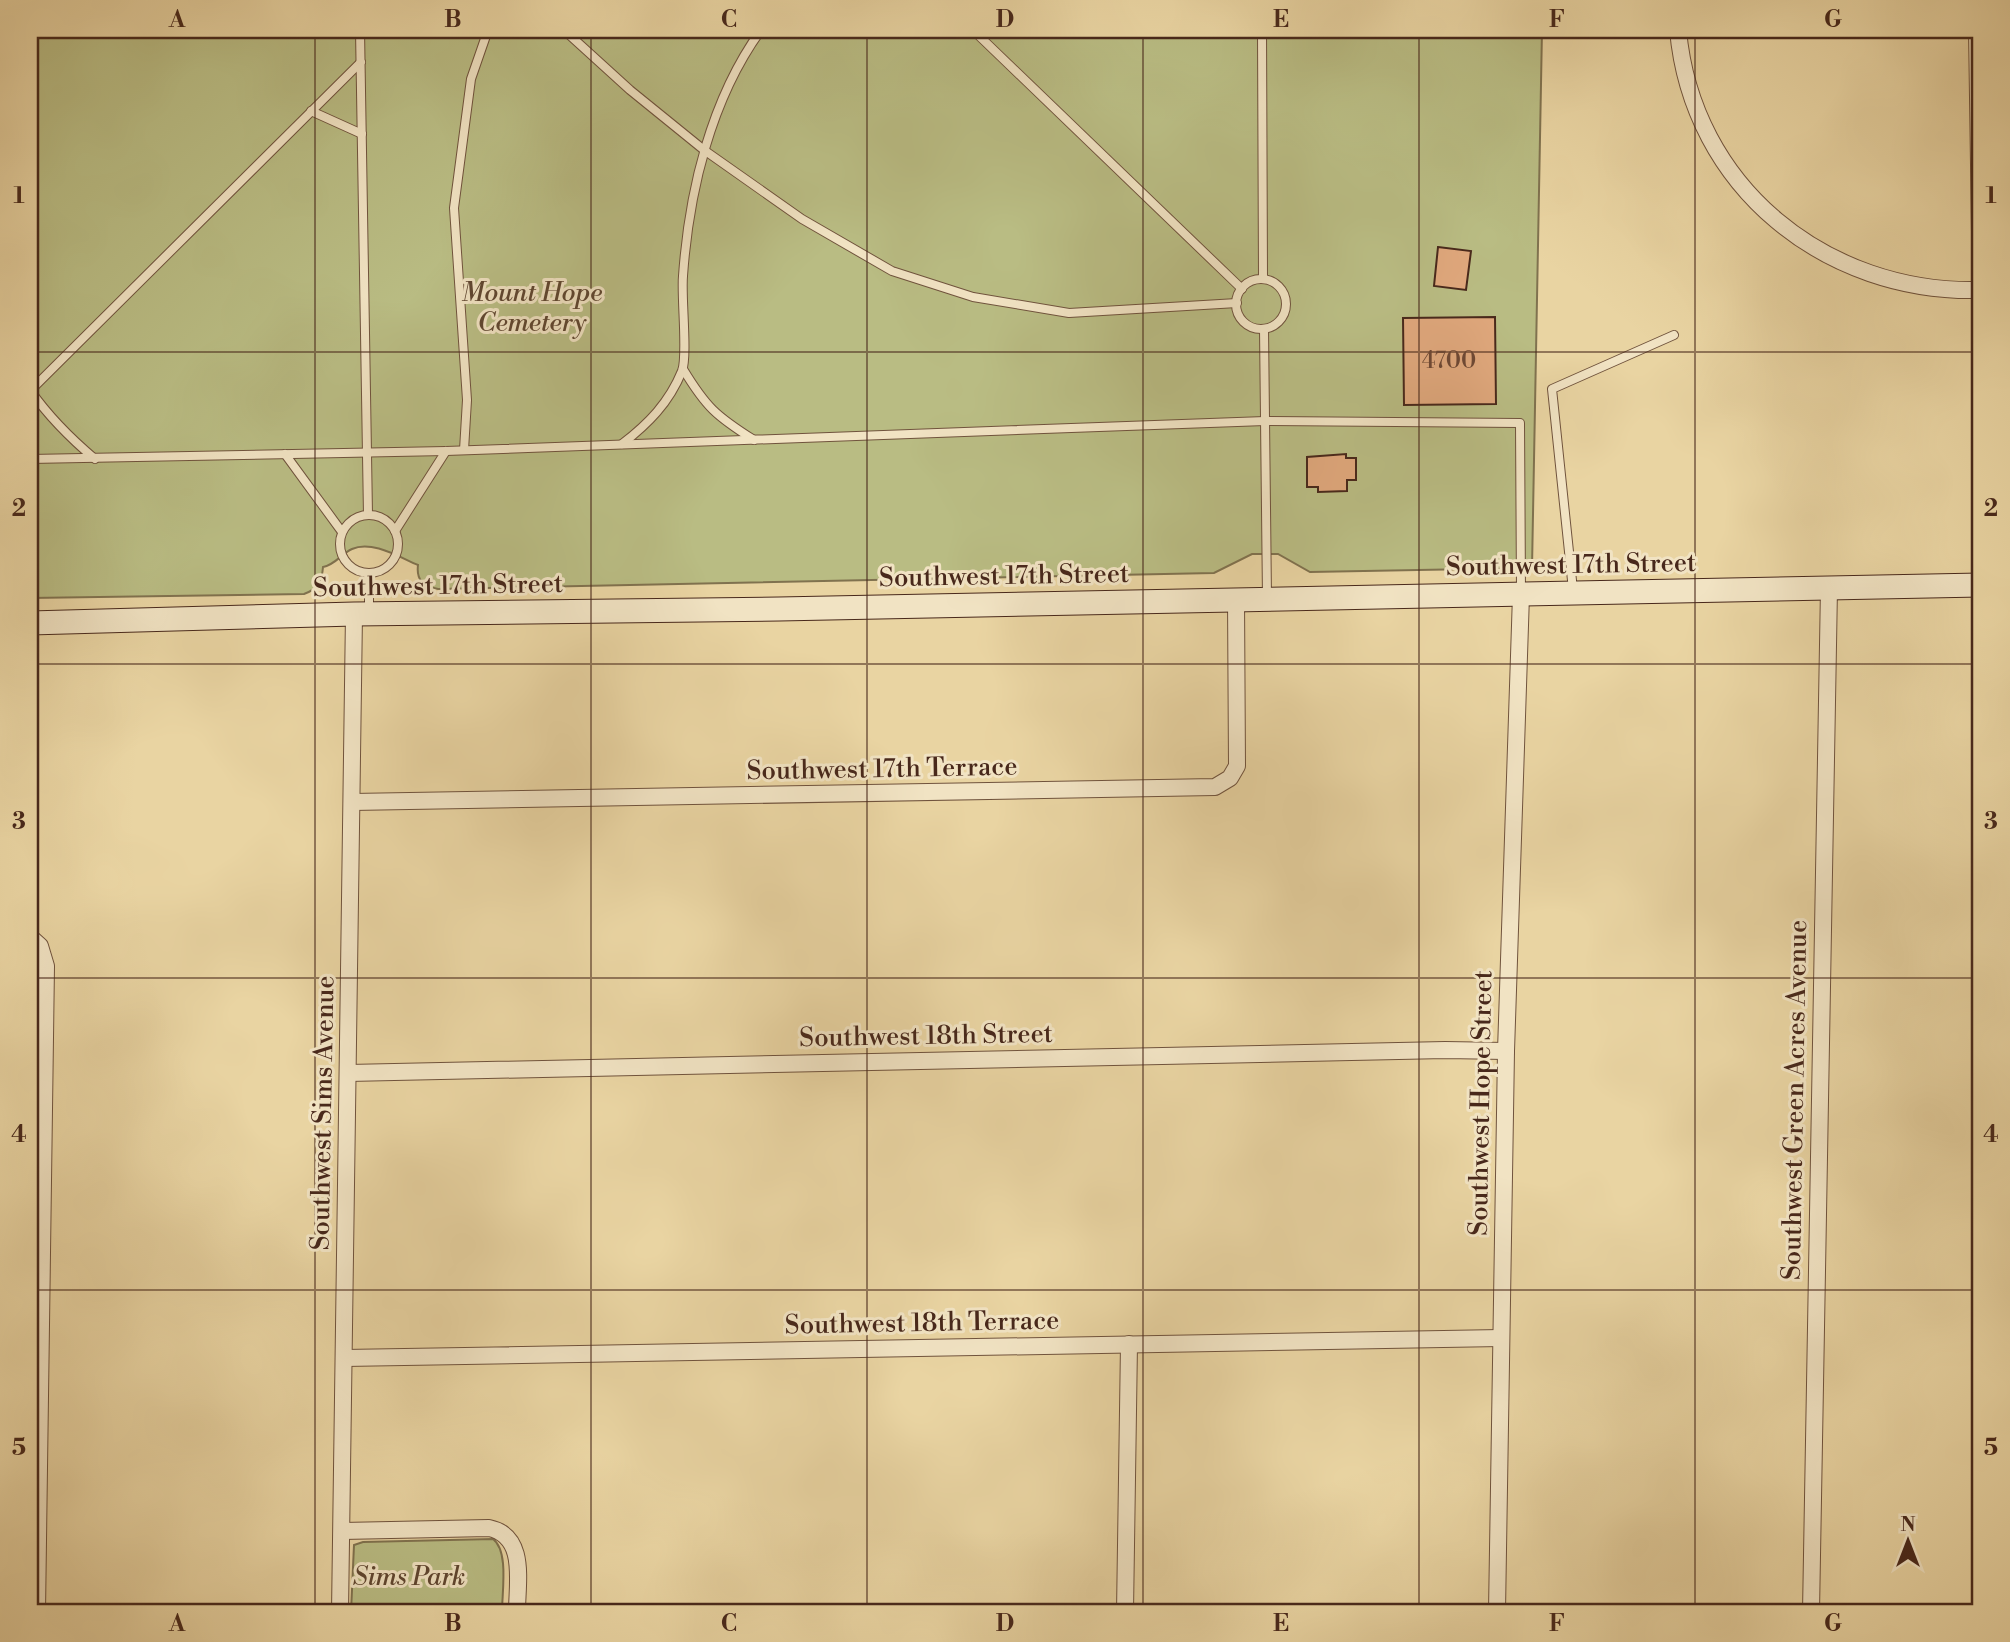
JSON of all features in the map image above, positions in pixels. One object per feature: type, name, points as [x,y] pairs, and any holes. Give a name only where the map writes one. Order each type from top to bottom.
[{"type":"main road","name":"Southwest 17th Street","points":[[30,623],[362,614],[779,609],[1980,585]]},
{"type":"street","points":[[1678,30],[1685,74],[1707,132],[1725,163],[1749,194],[1777,222],[1810,246],[1845,265],[1882,278],[1922,287],[1980,290]]},
{"type":"street","points":[[1977,30],[1980,232]]},
{"type":"street","name":"Southwest Green Acres Avenue","points":[[1811,1612],[1829,588]]},
{"type":"street","name":"Southwest Hope Street","points":[[1497,1612],[1506,1051],[1521,594]]},
{"type":"street","name":"Southwest 17th Terrace","points":[[352,803],[1215,787],[1230,778],[1237,766],[1236,599]]},
{"type":"street","name":"Southwest Sims Avenue","points":[[340,1612],[352,803],[362,614]]},
{"type":"street","points":[[35,942],[46,967],[37,1612]]},
{"type":"street","name":"Southwest 18th Street","points":[[348,1073],[1431,1050],[1506,1051]]},
{"type":"street","name":"Southwest 18th Terrace","points":[[344,1358],[1501,1338]]},
{"type":"street","points":[[1125,1612],[1129,1344]]},
{"type":"street","points":[[342,1531],[489,1528],[500,1531],[514,1545],[517,1612]]},
{"type":"lane","points":[[360,30],[368,515]]},
{"type":"lane","points":[[464,450],[467,400],[454,208],[471,79],[488,30]]},
{"type":"lane","points":[[564,30],[630,90],[704,150],[802,219],[892,271],[974,297],[1069,313],[1237,303]]},
{"type":"lane","points":[[622,444],[649,423],[665,402],[683,369],[683,276],[704,150],[737,65],[761,30]]},
{"type":"lane","points":[[973,30],[1242,289]]},
{"type":"lane","points":[[1262,30],[1263,279]]},
{"type":"lane","points":[[95,459],[47,415],[30,391],[361,62]]},
{"type":"lane","points":[[311,111],[362,134]]},
{"type":"lane","points":[[1263,279],[1278,285],[1286,299],[1286,306],[1279,321],[1264,329],[1248,325],[1238,312],[1237,303],[1242,289],[1263,279]]},
{"type":"lane","points":[[1264,329],[1267,598]]},
{"type":"lane","points":[[1573,593],[1552,389],[1674,335]]},
{"type":"lane","points":[[683,369],[715,414],[754,440]]},
{"type":"lane","points":[[30,459],[446,451],[1265,421],[1520,423],[1521,594]]},
{"type":"lane","points":[[395,531],[382,518],[368,515],[355,518],[342,532],[340,541],[345,560],[359,571],[369,573],[387,566],[397,551],[395,531],[446,451]]},
{"type":"lane","points":[[285,454],[342,532]]},
{"type":"lane","points":[[362,614],[369,573]]},
{"type":"green space","name":"Mount Hope Cemetery","points":[[30,30],[1542,30],[1532,568],[1310,572],[1278,554],[1252,554],[1214,573],[438,589],[422,582],[418,575],[418,565],[377,548],[360,547],[323,567],[318,584],[304,594],[30,598]]},
{"type":"green space","name":"Sims Park","points":[[493,1539],[498,1545],[503,1562],[502,1612],[351,1612],[354,1545],[363,1542]]},
{"type":"building","points":[[1438,247],[1471,251],[1466,290],[1434,286]]},
{"type":"building","points":[[1495,317],[1496,404],[1404,405],[1403,318]]},
{"type":"building","points":[[1346,454],[1346,458],[1356,458],[1356,480],[1347,480],[1347,491],[1318,492],[1318,487],[1307,487],[1307,457]]}]
